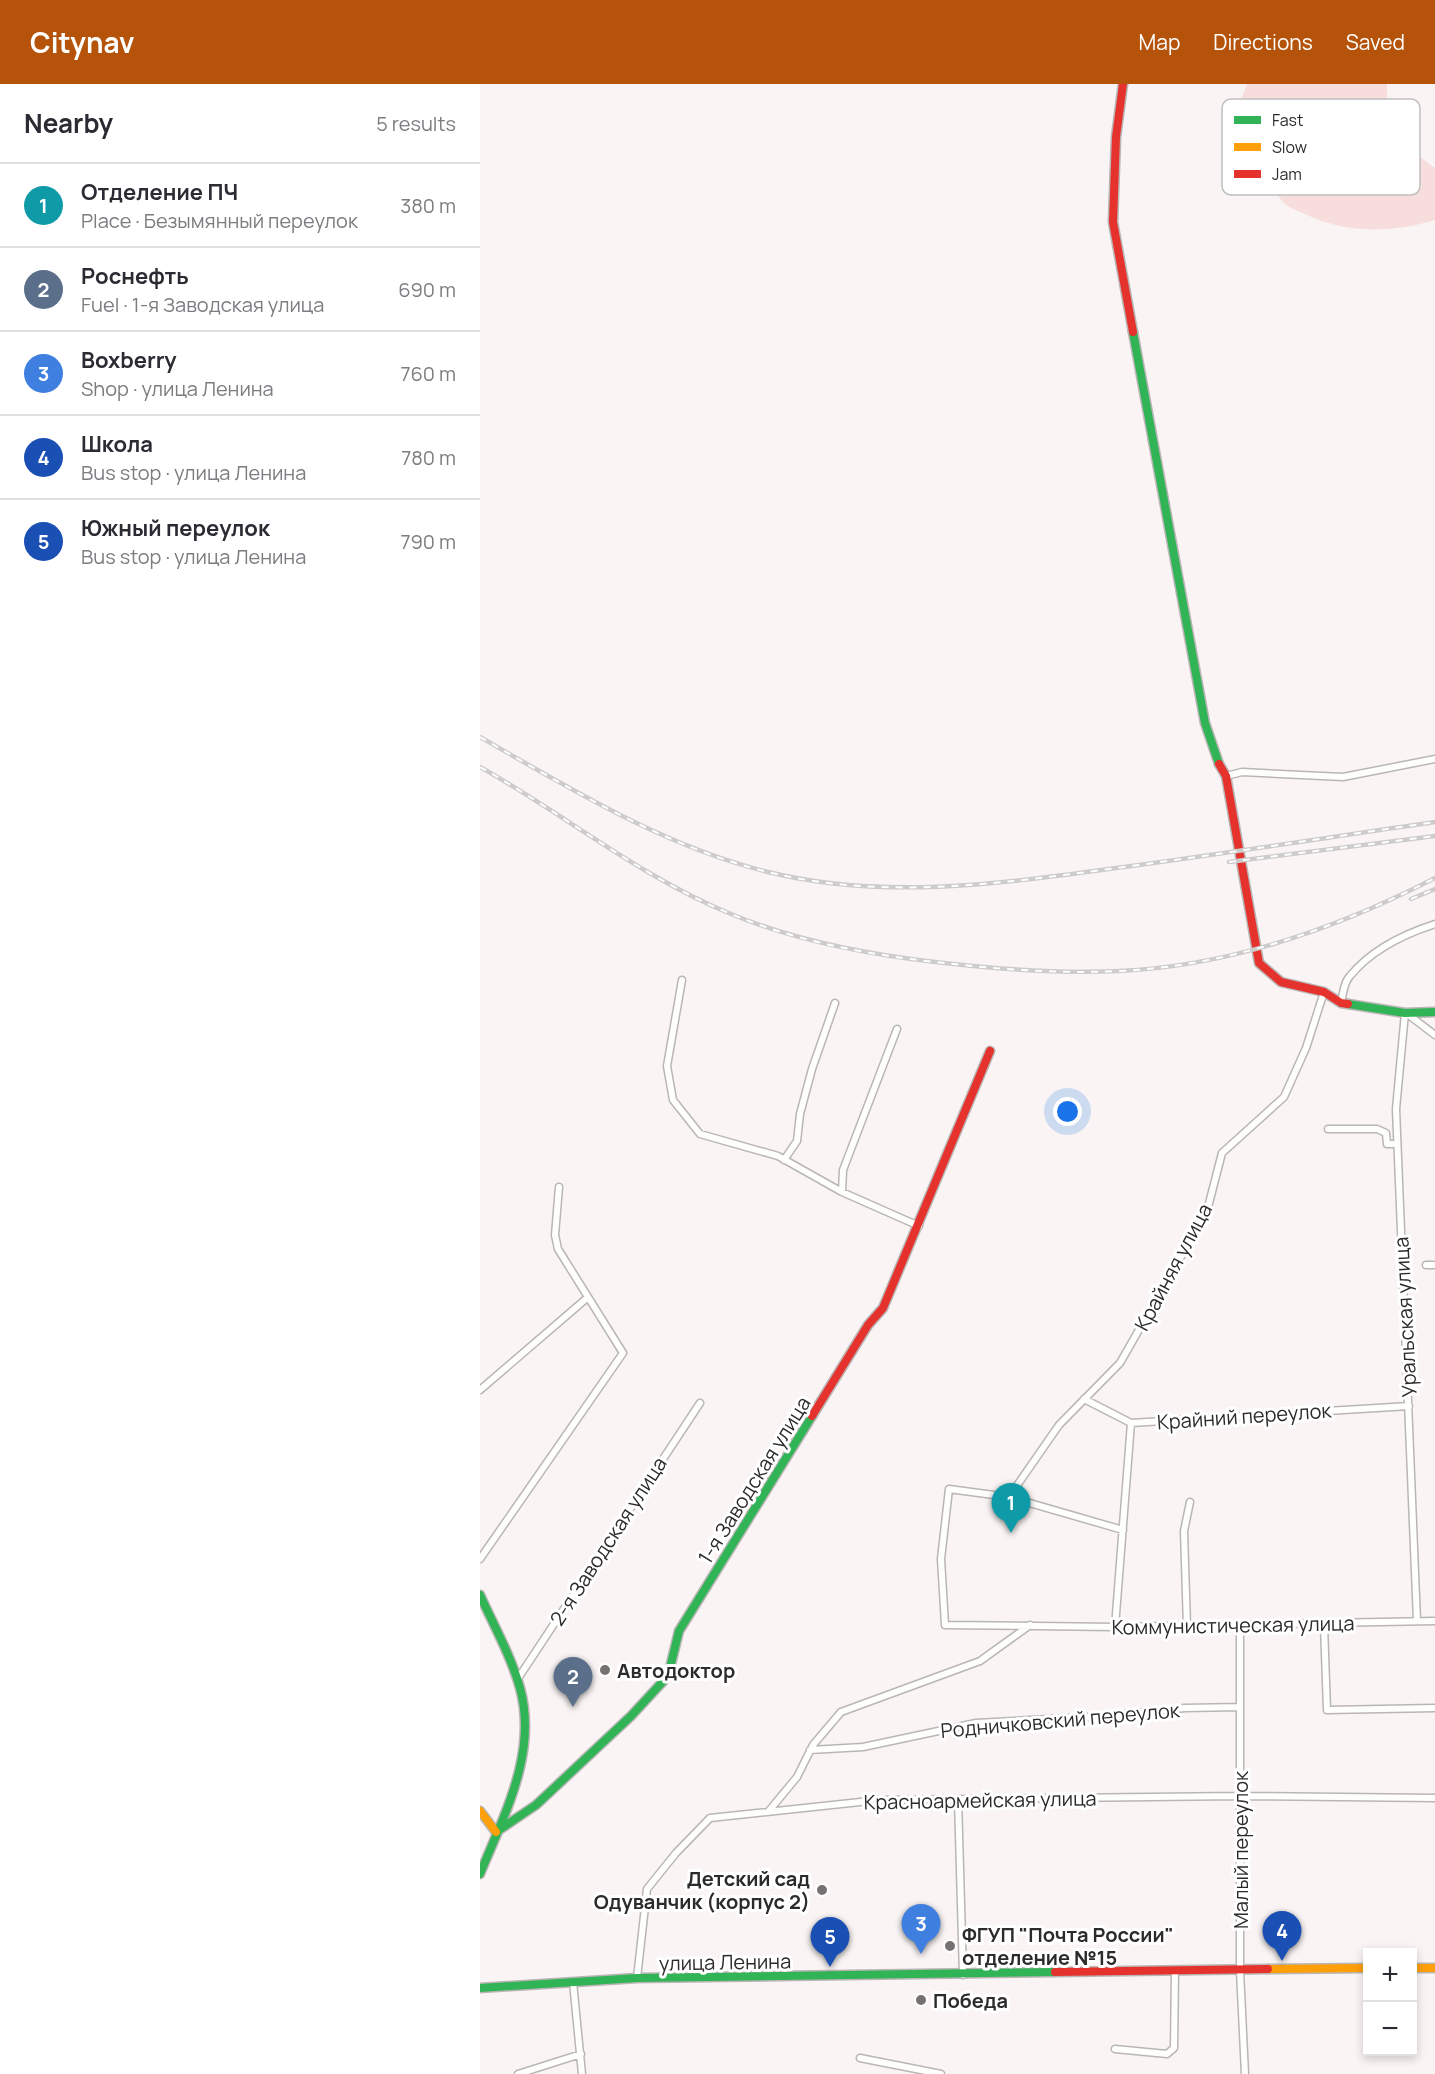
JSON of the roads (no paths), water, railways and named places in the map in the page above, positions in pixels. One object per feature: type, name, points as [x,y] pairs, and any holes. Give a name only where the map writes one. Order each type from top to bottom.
[{"type":"street","points":[[1123,84],[1116,137],[1113,222],[1205,723],[1217,761],[1226,776],[1259,963],[1281,982],[1324,992],[1341,1003],[1405,1013],[1435,1012]]},
{"type":"street","points":[[1226,776],[1242,772],[1343,777],[1435,759]]},
{"type":"street","points":[[1341,1003],[1348,977],[1369,958],[1399,938],[1435,924]]},
{"type":"street","points":[[682,980],[667,1066],[673,1100],[700,1134],[784,1160],[842,1192],[919,1226]]},
{"type":"street","name":"Крайняя улица","points":[[1009,1497],[1059,1425],[1120,1363],[1207,1211],[1222,1153],[1284,1097],[1306,1048],[1324,992]]},
{"type":"street","points":[[784,1160],[797,1141],[800,1114],[812,1069],[835,1003]]},
{"type":"street","points":[[1405,1013],[1435,1035]]},
{"type":"street","name":"Уральская улица","points":[[1405,1013],[1396,1109],[1417,1621]]},
{"type":"street","points":[[842,1192],[843,1170],[897,1029]]},
{"type":"street","name":"1-я Заводская улица","points":[[496,1832],[536,1805],[631,1716],[668,1676],[679,1631],[868,1325],[883,1308],[990,1051]]},
{"type":"street","points":[[1328,1129],[1377,1129],[1386,1132],[1387,1144],[1397,1144]]},
{"type":"street","points":[[480,1559],[623,1353],[558,1249],[555,1235],[559,1187]]},
{"type":"street","points":[[1426,1265],[1435,1265]]},
{"type":"street","points":[[480,1390],[587,1298]]},
{"type":"street","name":"Крайний переулок","points":[[1084,1399],[1131,1423],[1409,1406]]},
{"type":"street","name":"2-я Заводская улица","points":[[517,1680],[700,1403]]},
{"type":"street","points":[[1115,1628],[1131,1423]]},
{"type":"street","name":"Коммунистическая улица","points":[[1009,1497],[949,1489],[941,1559],[945,1625],[1031,1624],[1115,1628],[1435,1621]]},
{"type":"street","points":[[1009,1497],[1123,1530]]},
{"type":"street","points":[[1187,1626],[1184,1531],[1190,1502]]},
{"type":"street","points":[[480,1595],[517,1680],[524,1702],[523,1748],[517,1778],[480,1874]]},
{"type":"street","points":[[768,1812],[797,1778],[810,1750],[841,1712],[980,1661],[1031,1624]]},
{"type":"street","points":[[1324,1624],[1327,1710],[1435,1708]]},
{"type":"street","name":"Малый переулок","points":[[1240,1626],[1240,1971],[1245,2074]]},
{"type":"street","name":"Родничковский переулок","points":[[810,1750],[863,1747],[976,1723],[1106,1716],[1185,1708],[1239,1707]]},
{"type":"street","name":"Красноармейская улица","points":[[637,1978],[647,1889],[676,1853],[710,1818],[879,1800],[1239,1796],[1435,1798]]},
{"type":"street","points":[[958,1799],[963,1975]]},
{"type":"street","points":[[480,1811],[496,1832]]},
{"type":"street","name":"улица Ленина","points":[[480,1988],[637,1978],[1363,1968]]},
{"type":"street","points":[[1417,1968],[1435,1968]]},
{"type":"street","points":[[1115,2049],[1167,2054],[1174,2048],[1175,1972]]},
{"type":"street","points":[[573,1982],[582,2074]]},
{"type":"street","points":[[518,2074],[580,2054]]},
{"type":"street","points":[[860,2058],[941,2074]]},
{"type":"railway","points":[[480,737],[620,815],[692,848],[768,872],[812,881],[857,886],[946,886],[1035,879],[1435,822]]},
{"type":"railway","points":[[480,767],[635,864],[698,899],[731,914],[780,932],[831,945],[935,962],[1004,969],[1073,972],[1160,968],[1242,953],[1282,941],[1360,913],[1435,878]]},
{"type":"railway","points":[[1229,862],[1435,836]]},
{"type":"railway","points":[[1411,899],[1435,889]]},
{"type":"place","name":"Отделение ПЧ","points":[[1011,1533]]},
{"type":"place","name":"Автодоктор","points":[[605,1670]]},
{"type":"place","name":"Роснефть","points":[[573,1707]]},
{"type":"place","name":"Детский сад Одуванчик (корпус 2)","points":[[822,1890]]},
{"type":"place","name":"ФГУП \"Почта России\" отделение №15","points":[[950,1946]]},
{"type":"place","name":"Boxberry","points":[[921,1954]]},
{"type":"place","name":"Школа","points":[[1282,1961]]},
{"type":"place","name":"Южный переулок","points":[[830,1967]]},
{"type":"place","name":"Победа","points":[[921,2000]]}]
